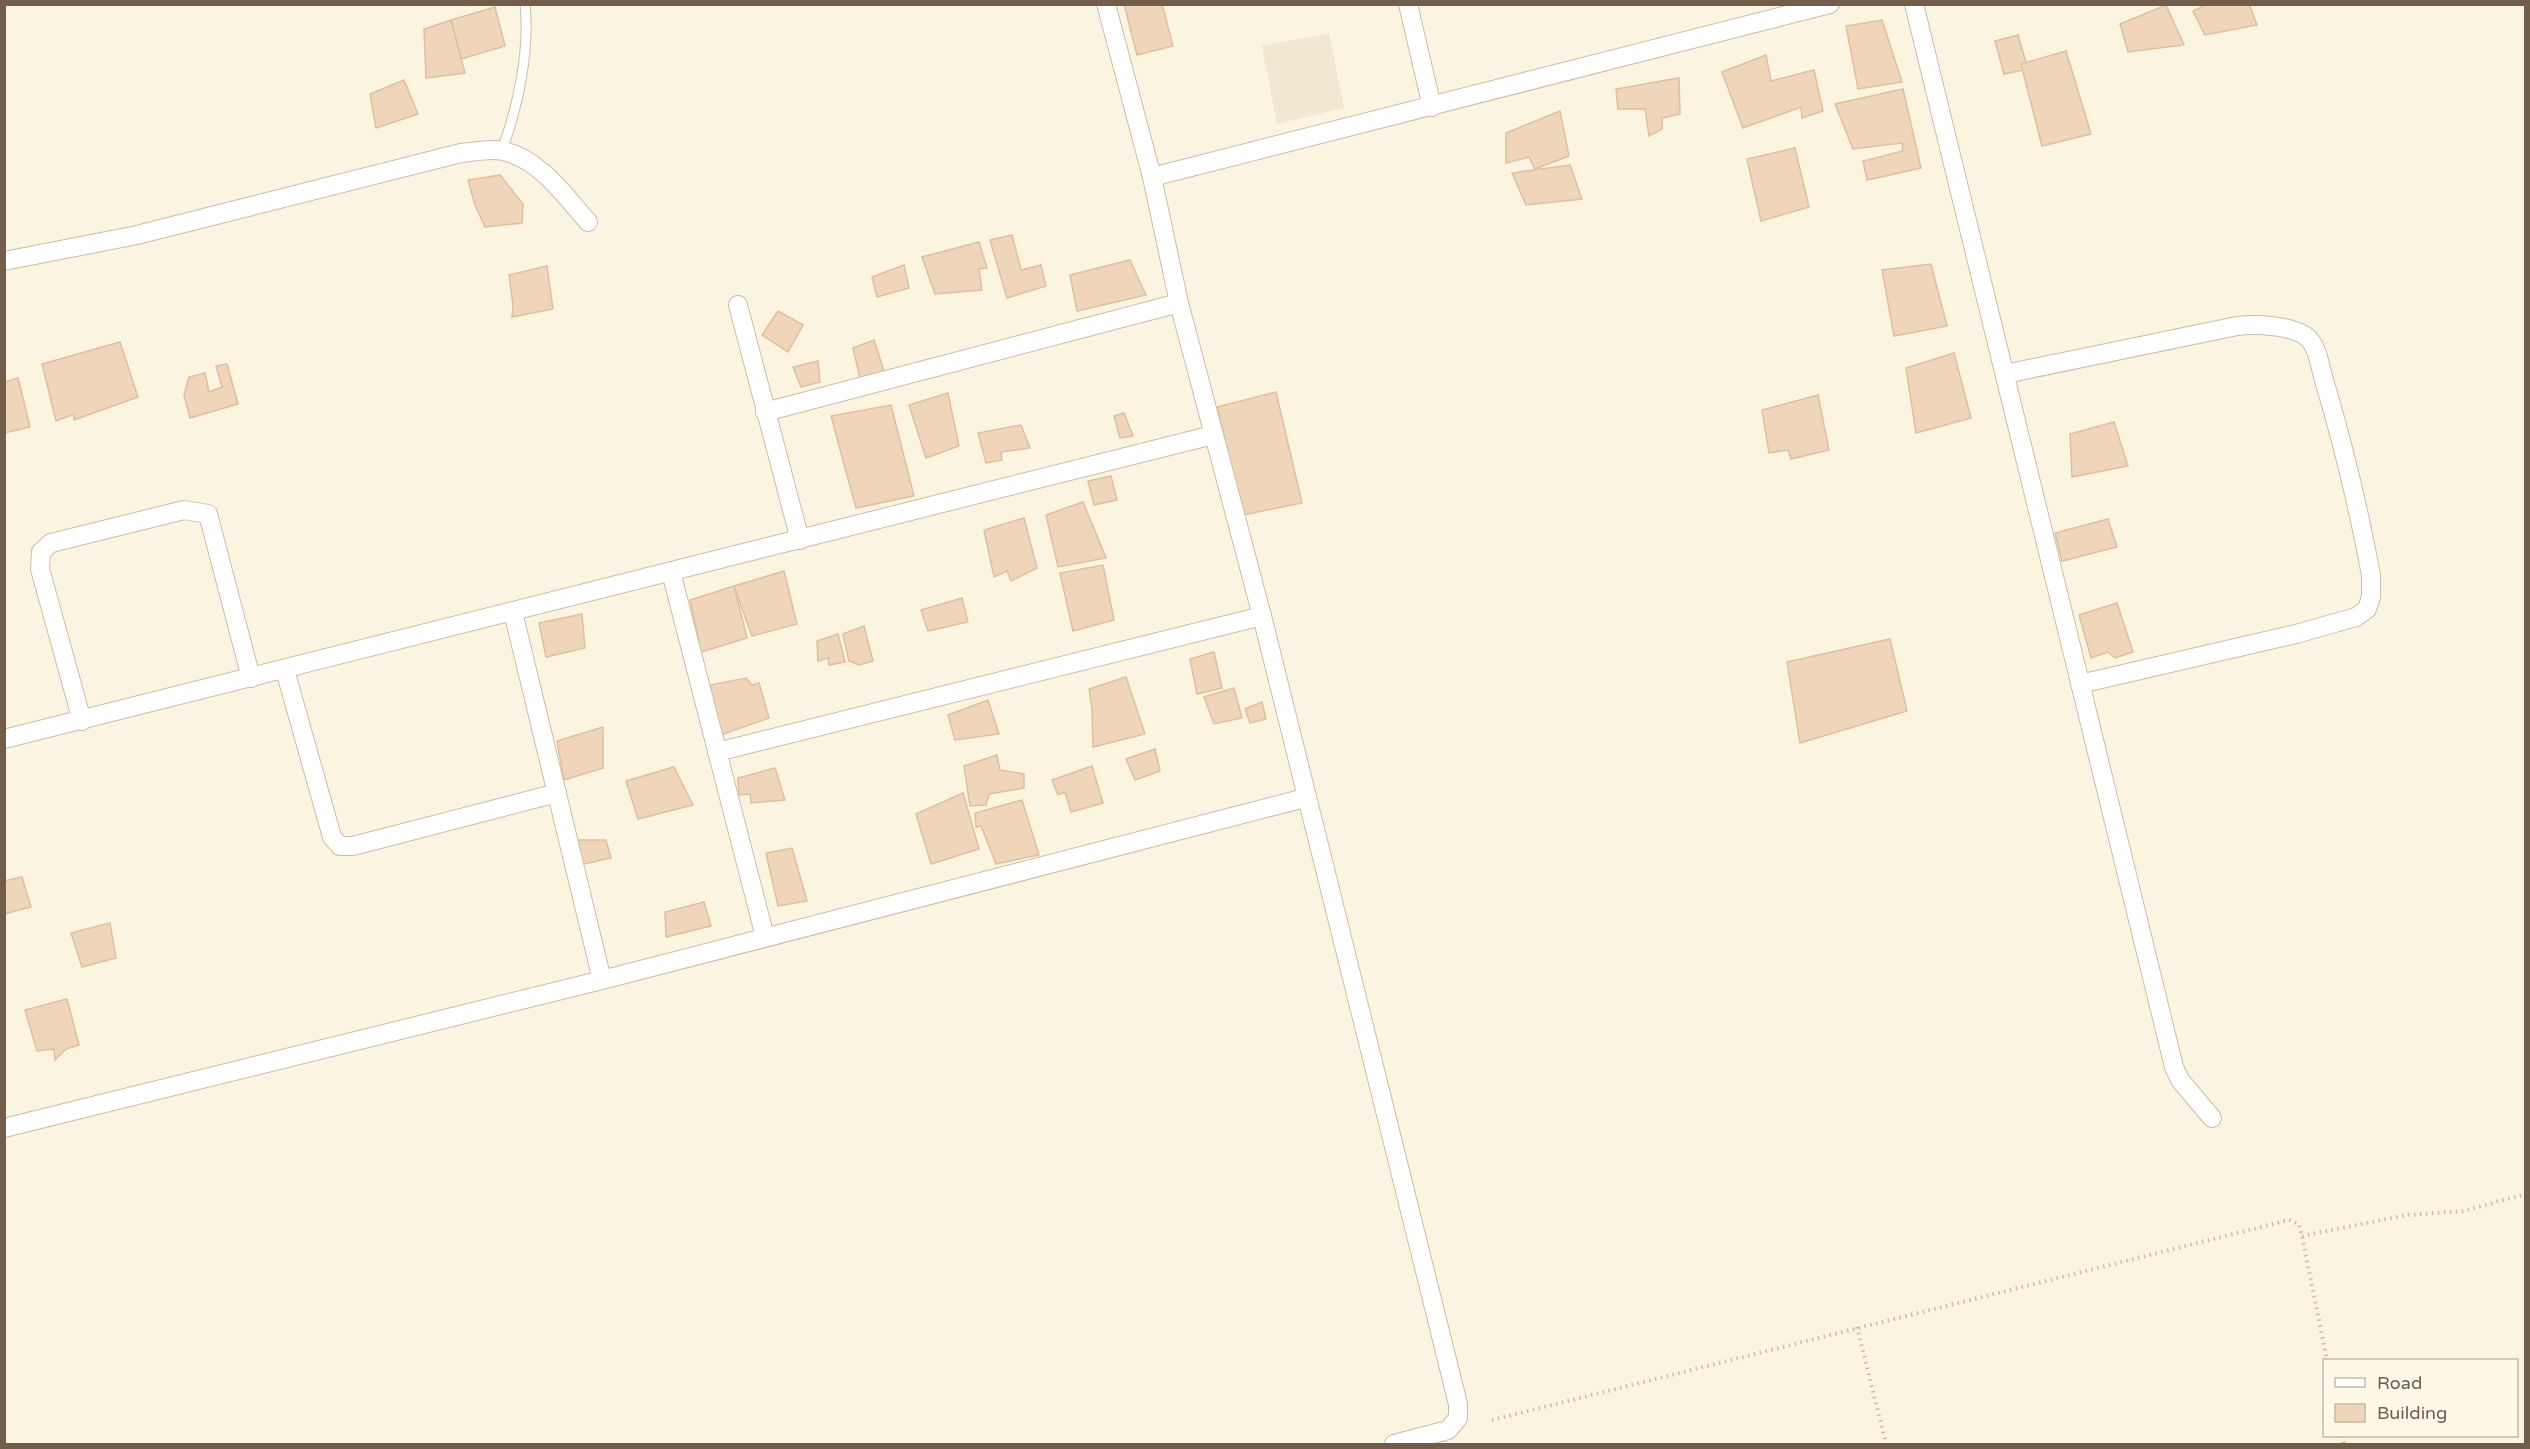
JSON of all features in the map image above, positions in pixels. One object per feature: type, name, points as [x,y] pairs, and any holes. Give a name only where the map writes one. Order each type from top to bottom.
[{"type":"street","points":[[1106,4],[1152,177],[1179,303],[1262,616],[1305,798],[1458,1404],[1458,1418],[1448,1430],[1394,1444]]},
{"type":"street","points":[[1408,4],[1432,107]]},
{"type":"street","points":[[1152,177],[1297,138],[1432,107],[1830,4]]},
{"type":"street","points":[[1914,4],[2174,1067],[2180,1080],[2212,1118]]},
{"type":"street","points":[[4,261],[137,235],[461,153],[502,150],[526,160],[554,184],[588,222]]},
{"type":"street","points":[[765,412],[1179,303]]},
{"type":"street","points":[[738,305],[800,540]]},
{"type":"street","points":[[2004,374],[2237,326],[2257,324],[2291,330],[2307,336],[2314,345],[2336,422],[2371,575],[2371,597],[2367,609],[2356,617],[2296,634],[2080,684]]},
{"type":"street","points":[[4,739],[1213,435]]},
{"type":"street","points":[[82,721],[40,569],[41,552],[51,543],[184,510],[208,514],[251,678]]},
{"type":"street","points":[[671,572],[765,937]]},
{"type":"street","points":[[513,612],[602,980]]},
{"type":"street","points":[[717,752],[1262,616]]},
{"type":"street","points":[[285,670],[332,837],[340,846],[353,846],[557,793]]},
{"type":"street","points":[[4,1128],[602,980],[1305,798]]},
{"type":"lane","points":[[502,150],[513,119],[528,30],[525,4]]},
{"type":"path","points":[[2302,1236],[2407,1215],[2463,1211],[2526,1194]]},
{"type":"path","points":[[1492,1420],[2289,1220],[2299,1224],[2327,1359]]},
{"type":"path","points":[[1857,1327],[1886,1444]]},
{"type":"shaded area","points":[[1329,33],[1344,108],[1277,124],[1262,46]]},
{"type":"building","points":[[1124,4],[1162,4],[1173,46],[1137,55]]},
{"type":"building","points":[[2208,4],[2249,4],[2257,25],[2205,35],[2193,11]]},
{"type":"building","points":[[2166,5],[2184,45],[2128,52],[2120,24]]},
{"type":"building","points":[[495,7],[505,46],[461,59],[451,20]]},
{"type":"building","points":[[451,20],[465,73],[426,78],[424,29]]},
{"type":"building","points":[[1882,20],[1902,82],[1858,89],[1846,26]]},
{"type":"building","points":[[2018,35],[2028,69],[2004,74],[1995,41]]},
{"type":"building","points":[[2066,51],[2091,134],[2042,146],[2021,64]]},
{"type":"building","points":[[1766,55],[1771,81],[1814,70],[1823,111],[1802,118],[1801,107],[1743,128],[1722,72]]},
{"type":"building","points":[[1679,78],[1680,114],[1662,118],[1662,129],[1649,136],[1645,109],[1618,109],[1616,89]]},
{"type":"building","points":[[404,80],[418,114],[376,128],[370,94]]},
{"type":"building","points":[[1903,89],[1921,168],[1867,180],[1863,161],[1903,151],[1902,143],[1853,149],[1835,104]]},
{"type":"building","points":[[1560,111],[1569,156],[1535,169],[1529,157],[1506,163],[1506,133]]},
{"type":"building","points":[[1795,148],[1809,207],[1761,221],[1747,159]]},
{"type":"building","points":[[1570,165],[1582,199],[1526,205],[1512,173]]},
{"type":"building","points":[[500,175],[523,204],[522,223],[485,227],[475,205],[468,180]]},
{"type":"building","points":[[1012,235],[1021,270],[1041,265],[1046,286],[1007,298],[990,240]]},
{"type":"building","points":[[979,242],[987,268],[979,269],[982,290],[935,294],[922,257]]},
{"type":"building","points":[[1130,260],[1146,295],[1077,311],[1070,275]]},
{"type":"building","points":[[1931,264],[1947,326],[1894,336],[1882,270]]},
{"type":"building","points":[[904,265],[909,288],[877,297],[872,277]]},
{"type":"building","points":[[547,266],[553,309],[512,317],[513,305],[509,275]]},
{"type":"building","points":[[778,311],[803,325],[788,352],[762,335]]},
{"type":"building","points":[[874,340],[884,371],[860,378],[853,348]]},
{"type":"building","points":[[120,342],[138,397],[74,420],[74,414],[56,421],[42,364]]},
{"type":"building","points":[[1954,353],[1971,418],[1916,433],[1906,368]]},
{"type":"building","points":[[818,361],[820,382],[801,387],[793,367]]},
{"type":"building","points":[[227,364],[238,404],[190,418],[184,395],[189,377],[205,373],[209,392],[222,387],[216,366]]},
{"type":"building","points":[[18,378],[30,427],[4,433],[4,382]]},
{"type":"building","points":[[1276,392],[1302,503],[1243,515],[1217,407]]},
{"type":"building","points":[[948,393],[959,446],[926,458],[909,405]]},
{"type":"building","points":[[1818,395],[1829,450],[1791,459],[1788,450],[1769,453],[1762,410]]},
{"type":"building","points":[[891,405],[914,496],[856,508],[831,416]]},
{"type":"building","points":[[1124,413],[1133,436],[1120,438],[1114,416]]},
{"type":"building","points":[[2114,422],[2128,466],[2072,477],[2070,434]]},
{"type":"building","points":[[1021,425],[1030,448],[1001,452],[1002,460],[986,463],[978,433]]},
{"type":"building","points":[[1111,476],[1117,500],[1094,505],[1088,481]]},
{"type":"building","points":[[1083,502],[1106,558],[1058,567],[1046,515]]},
{"type":"building","points":[[1024,518],[1037,568],[1011,581],[1007,571],[994,577],[984,530]]},
{"type":"building","points":[[2108,519],[2117,547],[2062,561],[2055,533]]},
{"type":"building","points":[[1103,565],[1114,620],[1073,631],[1060,573]]},
{"type":"building","points":[[784,571],[797,624],[752,636],[734,586]]},
{"type":"building","points":[[734,586],[747,638],[701,652],[690,600]]},
{"type":"building","points":[[962,598],[968,622],[928,631],[921,610]]},
{"type":"building","points":[[2117,603],[2133,652],[2115,658],[2108,652],[2091,658],[2079,615]]},
{"type":"building","points":[[582,614],[585,648],[546,657],[539,623]]},
{"type":"building","points":[[864,626],[873,661],[859,665],[849,661],[843,634]]},
{"type":"building","points":[[838,634],[845,662],[829,665],[828,658],[818,661],[817,641]]},
{"type":"building","points":[[1890,639],[1907,711],[1800,743],[1787,662]]},
{"type":"building","points":[[1214,652],[1222,688],[1197,694],[1190,659]]},
{"type":"building","points":[[1126,677],[1145,734],[1093,747],[1089,689]]},
{"type":"building","points":[[746,678],[752,685],[759,683],[769,718],[718,736],[710,685]]},
{"type":"building","points":[[1234,688],[1242,718],[1214,724],[1204,697]]},
{"type":"building","points":[[988,700],[999,734],[955,740],[948,715]]},
{"type":"building","points":[[1262,702],[1266,719],[1250,723],[1245,709]]},
{"type":"building","points":[[603,727],[603,768],[564,780],[557,741]]},
{"type":"building","points":[[1155,749],[1160,771],[1135,780],[1126,759]]},
{"type":"building","points":[[997,755],[1000,770],[1024,774],[1024,788],[989,794],[986,805],[970,806],[964,766]]},
{"type":"building","points":[[1092,766],[1103,803],[1071,812],[1065,792],[1058,795],[1052,780]]},
{"type":"building","points":[[674,767],[693,805],[638,819],[626,781]]},
{"type":"building","points":[[775,768],[785,800],[751,803],[750,794],[739,795],[738,778]]},
{"type":"building","points":[[963,793],[979,849],[931,864],[916,814]]},
{"type":"building","points":[[1022,800],[1039,855],[996,864],[981,826],[976,827],[975,813]]},
{"type":"building","points":[[576,840],[606,840],[611,858],[579,865]]},
{"type":"building","points":[[792,848],[807,901],[778,906],[766,853]]},
{"type":"building","points":[[22,877],[31,907],[4,914],[4,881]]},
{"type":"building","points":[[704,902],[711,926],[666,937],[665,912]]},
{"type":"building","points":[[110,923],[116,958],[82,967],[71,933]]},
{"type":"building","points":[[67,999],[79,1045],[66,1049],[55,1060],[54,1049],[37,1051],[25,1010]]}]
